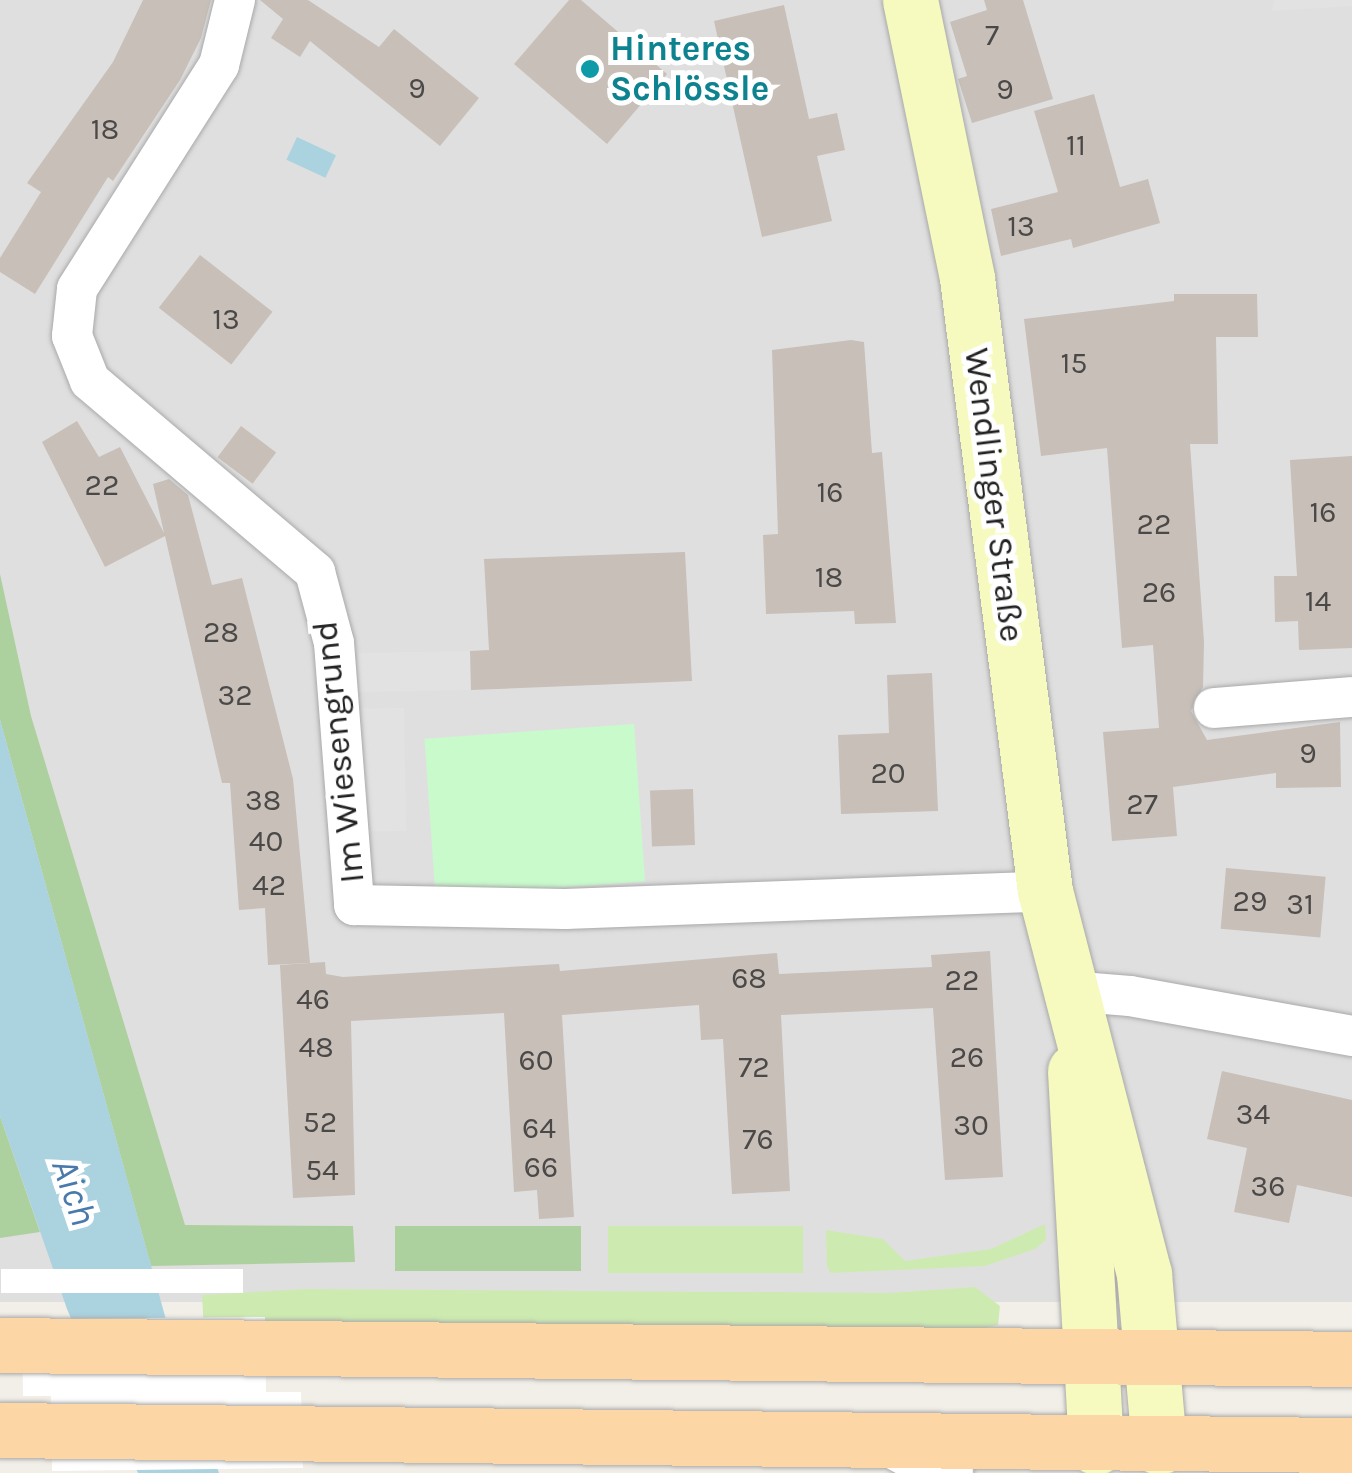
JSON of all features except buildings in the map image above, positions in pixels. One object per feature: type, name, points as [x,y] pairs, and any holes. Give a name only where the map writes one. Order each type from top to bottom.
[{"type":"main road","name":"Wendlinger Straße","points":[[910,0],[967,278],[1045,891],[1072,1007],[1110,1124],[1144,1274],[1154,1359],[1159,1460]]},
{"type":"main road","name":"Wendlinger Straße","points":[[1072,1007],[1074,1136],[1097,1460]]},
{"type":"main road","points":[[0,1345],[1352,1359]]},
{"type":"main road","points":[[0,1430],[891,1442],[1097,1460],[1159,1460],[1352,1447]]},
{"type":"street","name":"Im Wiesengrund","points":[[235,0],[218,64],[77,289],[72,336],[90,381],[315,572],[334,643],[354,905],[578,909],[1045,891]]},
{"type":"street","points":[[1214,708],[1352,697]]},
{"type":"street","points":[[1072,1007],[1130,996],[1352,1036]]},
{"type":"street","points":[[891,1442],[948,1473]]},
{"type":"street","points":[[1308,1473],[1352,1447]]},
{"type":"shaded area","points":[[0,0],[1352,0],[1352,1302],[0,1302]]},
{"type":"shaded area","points":[[1274,0],[1352,0],[1352,6],[1272,11]]},
{"type":"shaded area","points":[[470,651],[471,690],[359,692],[358,653]]},
{"type":"shaded area","points":[[404,708],[406,831],[359,832],[357,709]]},
{"type":"green space","points":[[0,574],[31,716],[185,1225],[353,1226],[355,1262],[151,1266],[0,720]]},
{"type":"green space","points":[[634,724],[645,882],[436,896],[425,739]]},
{"type":"green space","points":[[0,1116],[40,1232],[0,1238]]},
{"type":"green space","points":[[1045,1224],[1046,1240],[1035,1249],[985,1266],[831,1273],[827,1267],[826,1230],[883,1239],[905,1261],[991,1249]]},
{"type":"green space","points":[[395,1226],[581,1226],[581,1271],[395,1271]]},
{"type":"green space","points":[[608,1226],[803,1226],[803,1273],[608,1273]]},
{"type":"green space","points":[[975,1287],[1000,1306],[998,1325],[975,1330],[204,1331],[202,1295],[306,1289],[890,1293]]},
{"type":"water","points":[[297,137],[336,155],[325,178],[286,160]]},
{"type":"water","name":"Aich","points":[[0,720],[165,1316],[219,1473],[138,1473],[67,1309],[0,1116]]},
{"type":"pier","points":[[1,1269],[243,1269],[243,1293],[1,1293]]},
{"type":"pier","points":[[265,1317],[266,1392],[301,1392],[303,1468],[52,1471],[51,1396],[23,1396],[22,1319]]},
{"type":"place","name":"Hinteres Schlössle","points":[[590,69]]}]
